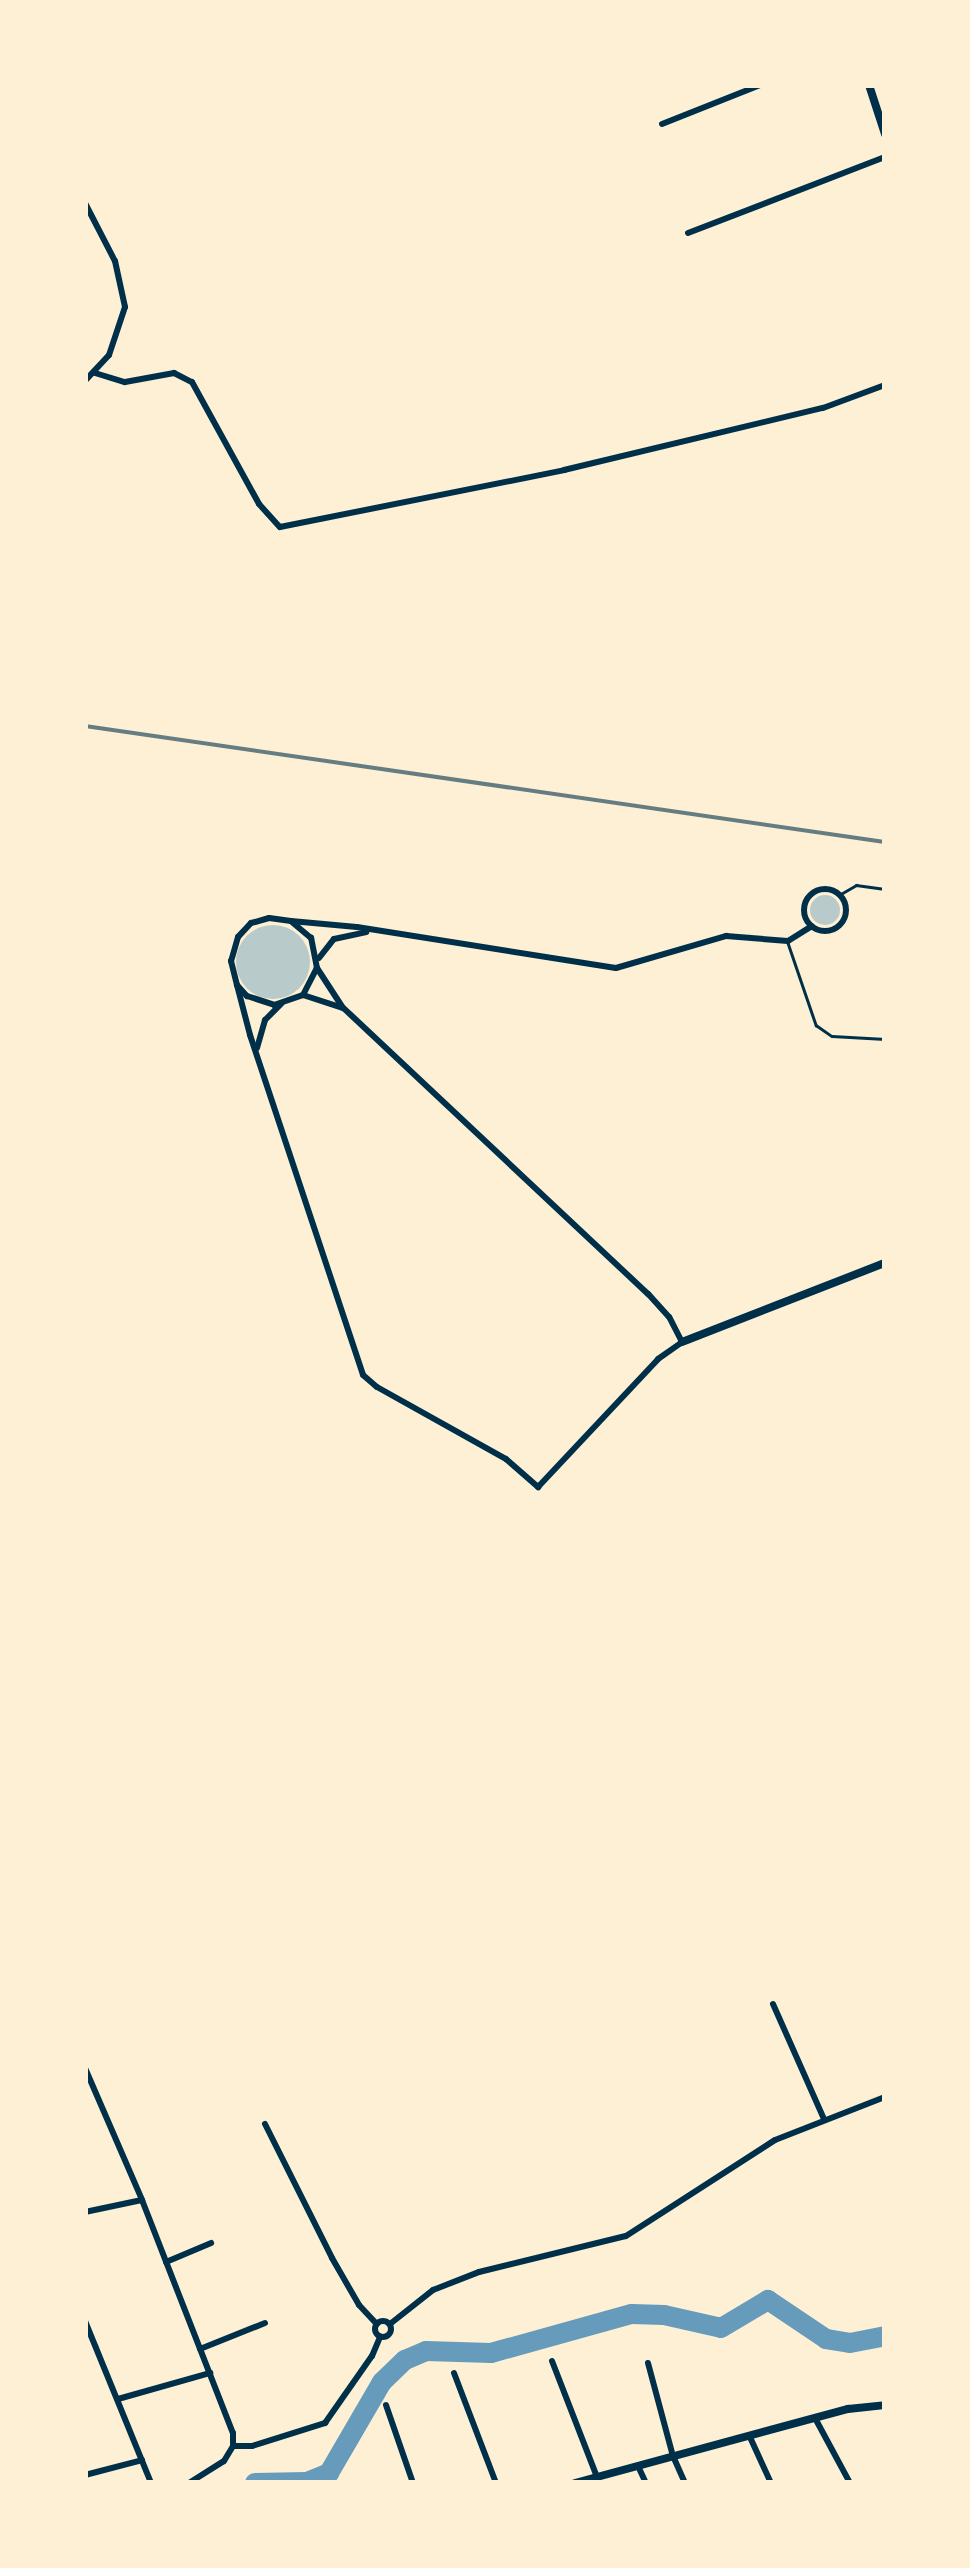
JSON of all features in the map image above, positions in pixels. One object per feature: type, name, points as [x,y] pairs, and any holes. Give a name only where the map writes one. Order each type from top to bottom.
[{"type":"main road","points":[[870,85],[885,134]]},
{"type":"main road","points":[[682,1342],[885,1262]]},
{"type":"main road","points":[[575,2483],[815,2418],[885,2405]]},
{"type":"street","points":[[662,124],[760,85]]},
{"type":"street","points":[[688,233],[885,156]]},
{"type":"street","points":[[85,203],[116,261],[124,290],[119,334],[95,373],[85,381]]},
{"type":"street","points":[[95,373],[126,382],[174,373],[192,382],[259,504],[280,527],[564,470],[822,408],[885,386]]},
{"type":"street","points":[[291,921],[311,938],[318,963],[343,1008],[648,1294],[669,1318],[682,1342],[658,1359],[538,1487],[506,1459],[376,1387],[363,1375],[237,985],[231,961],[244,930],[269,918],[372,932],[616,968],[726,936],[788,941],[812,926],[827,930],[839,924],[845,906],[839,895],[821,889],[809,896],[804,909],[812,926]]},
{"type":"street","points":[[303,995],[334,939],[372,932]]},
{"type":"street","points":[[237,985],[254,1001],[282,1004]]},
{"type":"street","points":[[257,1049],[265,1020],[282,1004],[303,995],[343,1008]]},
{"type":"street","points":[[772,2004],[823,2118]]},
{"type":"street","points":[[85,2068],[142,2200],[210,2373],[234,2446]]},
{"type":"street","points":[[378,2324],[390,2324],[432,2290],[479,2272],[626,2236],[753,2152],[823,2118],[885,2097]]},
{"type":"street","points":[[234,2446],[252,2446],[325,2423],[372,2356],[380,2337],[378,2324],[345,2282],[264,2124]]},
{"type":"street","points":[[85,2212],[142,2200]]},
{"type":"street","points":[[165,2262],[211,2243]]},
{"type":"street","points":[[85,2321],[89,2342],[118,2399],[151,2483]]},
{"type":"street","points":[[200,2349],[265,2323]]},
{"type":"street","points":[[380,2337],[391,2333],[390,2324]]},
{"type":"street","points":[[552,2361],[597,2477]]},
{"type":"street","points":[[648,2363],[673,2456],[685,2483]]},
{"type":"street","points":[[118,2399],[210,2373]]},
{"type":"street","points":[[454,2373],[496,2483]]},
{"type":"street","points":[[386,2405],[413,2483]]},
{"type":"street","points":[[815,2418],[850,2483]]},
{"type":"street","points":[[749,2436],[771,2483]]},
{"type":"street","points":[[188,2483],[224,2460],[234,2446]]},
{"type":"street","points":[[85,2475],[142,2460]]},
{"type":"street","points":[[638,2466],[646,2483]]},
{"type":"lane","points":[[839,895],[856,885],[885,888]]},
{"type":"lane","points":[[788,941],[816,1025],[832,1036],[885,1039]]},
{"type":"shaded area","points":[[825,895],[836,899],[840,910],[836,921],[825,925],[814,921],[810,910],[814,899]]},
{"type":"shaded area","points":[[273,925],[299,936],[310,962],[299,988],[273,999],[247,988],[236,962],[247,936]]},
{"type":"waterway","points":[[255,2483],[307,2482],[329,2473],[382,2382],[405,2360],[426,2351],[491,2353],[632,2314],[664,2315],[721,2328],[768,2300],[826,2339],[850,2343],[885,2336]]},
{"type":"railway","points":[[85,726],[885,842]]}]
